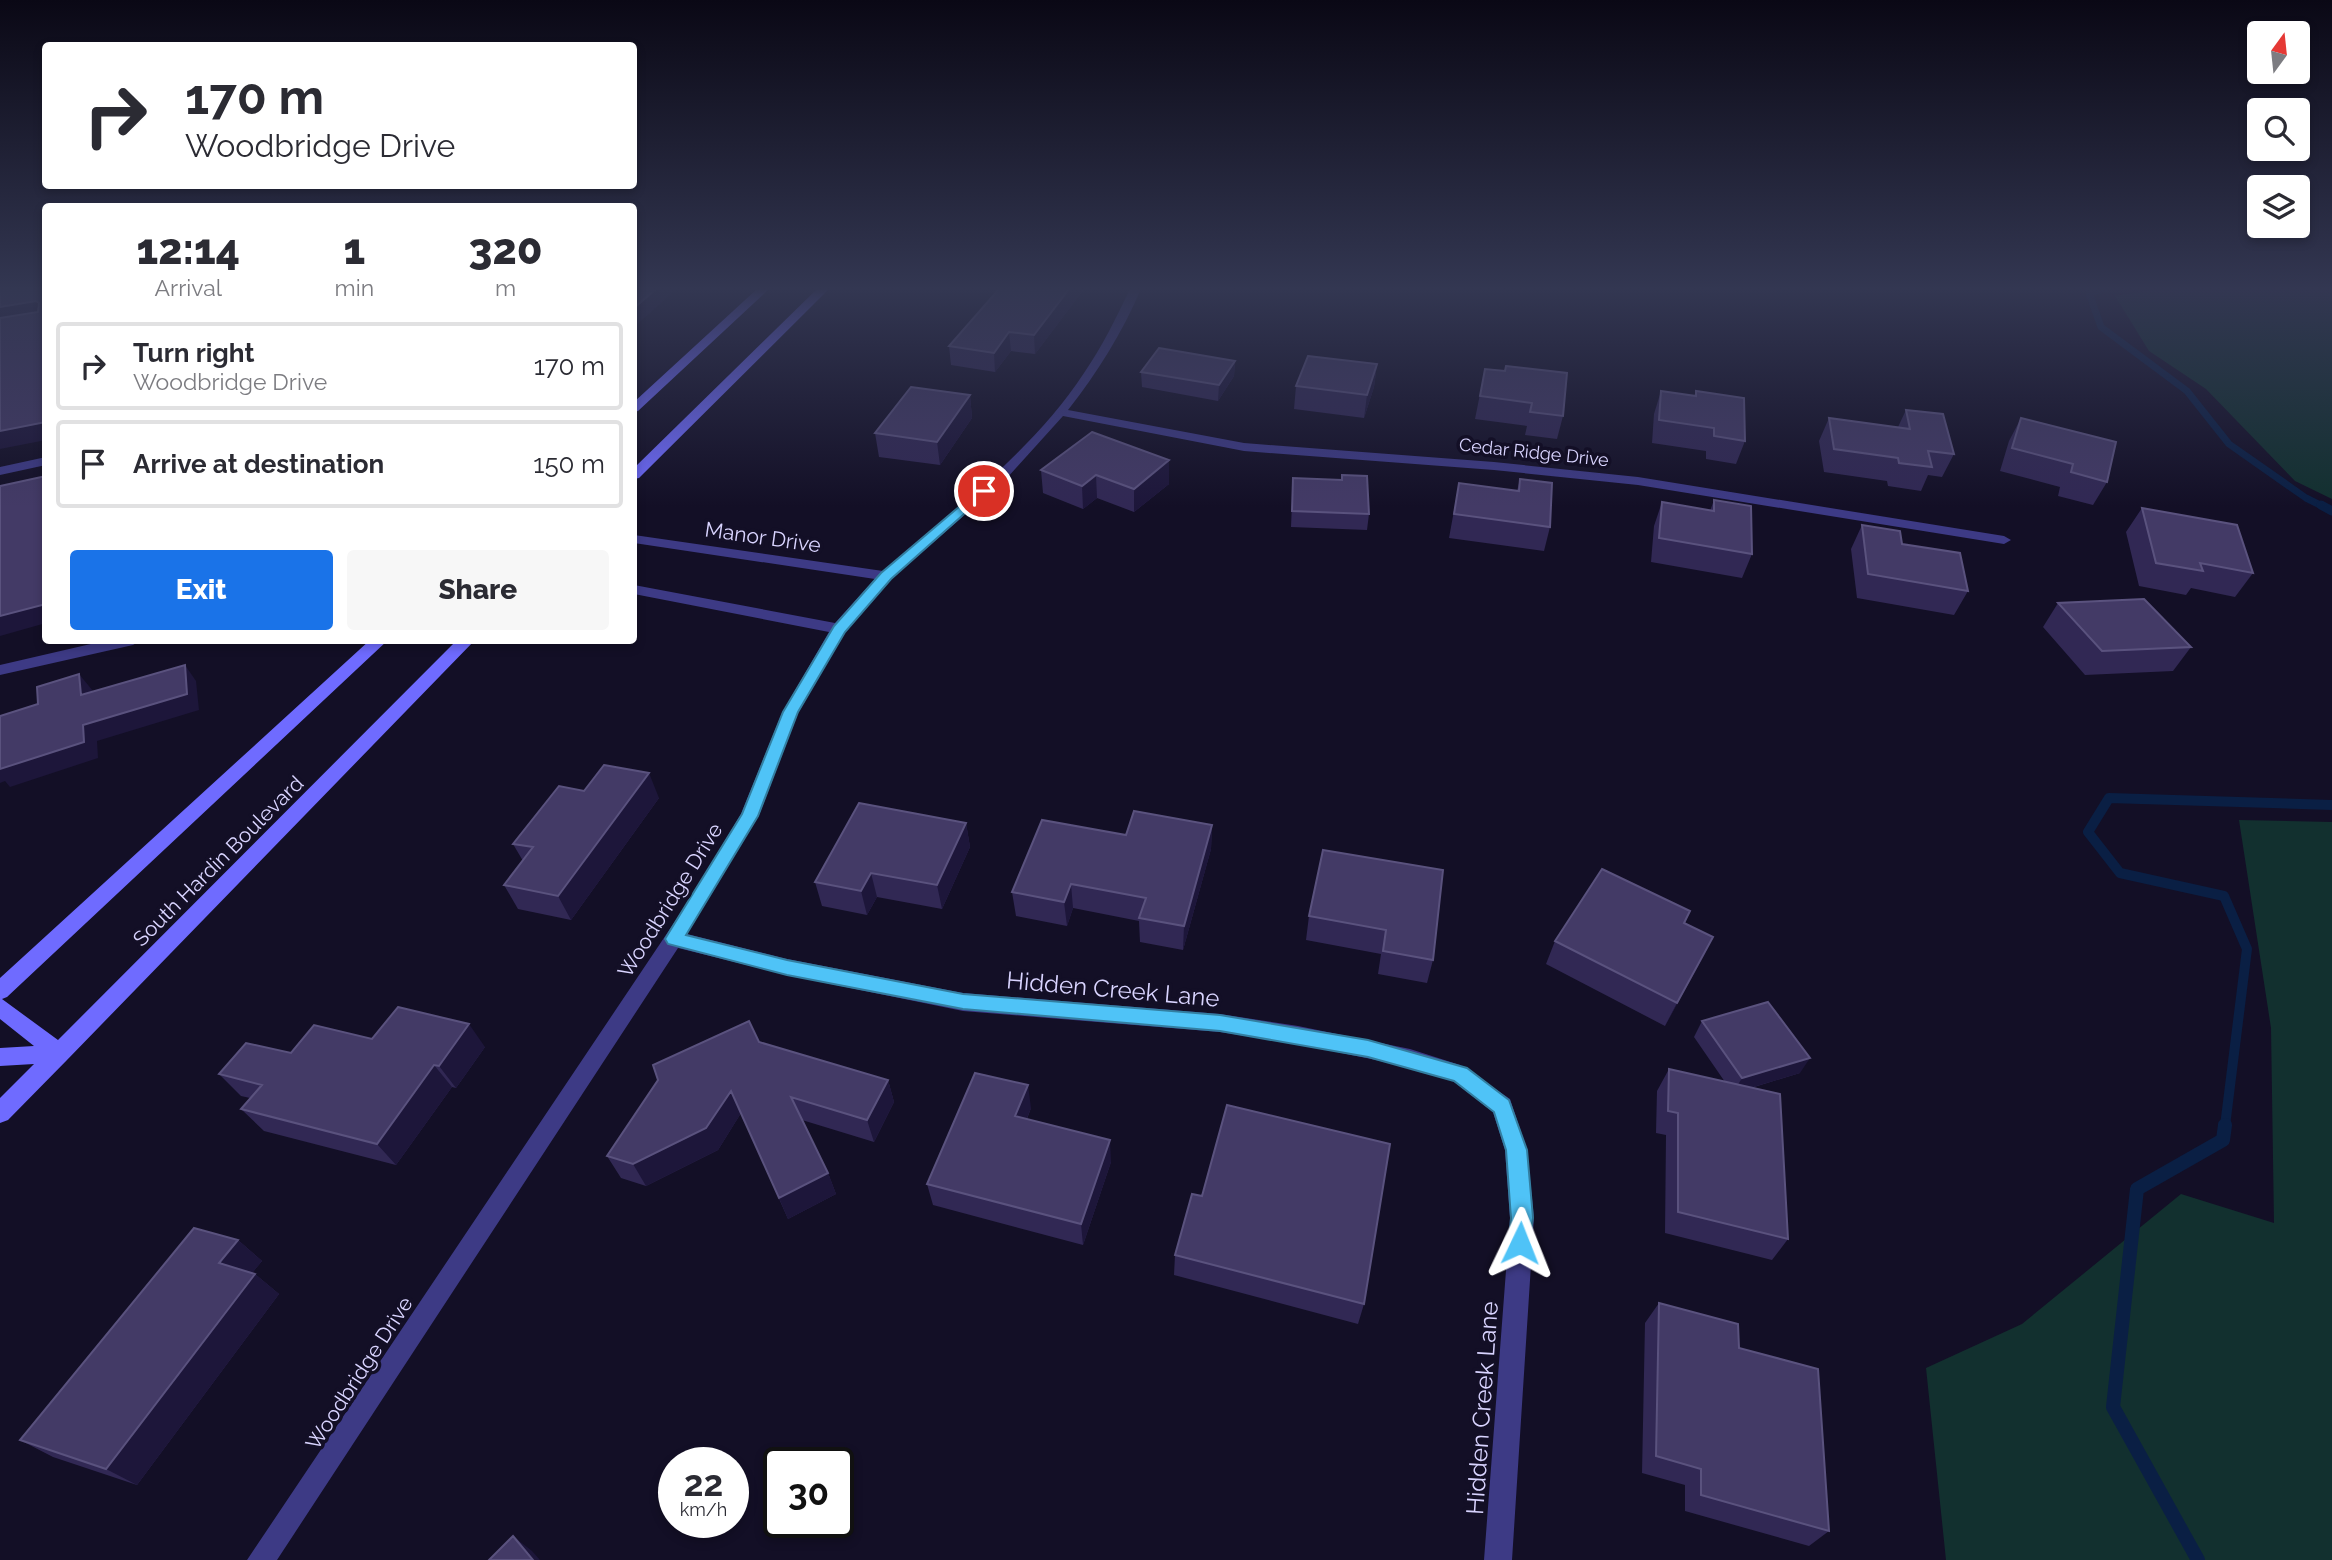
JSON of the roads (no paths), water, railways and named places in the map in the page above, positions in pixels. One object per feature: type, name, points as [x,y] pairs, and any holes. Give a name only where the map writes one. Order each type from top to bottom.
[{"type":"main road","points":[[637,405],[684,362]]},
{"type":"main road","points":[[637,472],[749,362]]},
{"type":"main road","points":[[0,991],[376,644]]},
{"type":"main road","name":"South Hardin Boulevard","points":[[0,1113],[463,644]]},
{"type":"main road","points":[[0,1007],[60,1054]]},
{"type":"main road","points":[[0,1057],[60,1054]]},
{"type":"street","name":"Woodbridge Drive","points":[[261,1560],[674,939],[750,816],[790,712],[839,629],[886,576],[1002,475],[1060,412],[1097,362]]},
{"type":"street","name":"Cedar Ridge Drive","points":[[1060,412],[1244,447],[1494,466],[1638,481],[2004,540]]},
{"type":"street","points":[[0,471],[42,462]]},
{"type":"street","name":"Manor Drive","points":[[637,539],[886,576]]},
{"type":"street","points":[[637,590],[839,629]]},
{"type":"street","points":[[0,670],[115,644]]},
{"type":"street","name":"Hidden Creek Lane","points":[[674,939],[787,967],[963,1002],[1123,1014],[1285,1033],[1389,1053],[1460,1074],[1502,1106],[1516,1150],[1522,1218],[1498,1560]]},
{"type":"waterway","points":[[2148,362],[2187,391],[2229,444],[2306,498],[2324,507]]},
{"type":"waterway","points":[[2321,505],[2332,511]]},
{"type":"waterway","points":[[2225,1126],[2247,949],[2224,896],[2120,873],[2088,832],[2109,798],[2332,805]]},
{"type":"waterway","points":[[2198,1560],[2113,1407],[2137,1189],[2223,1140],[2225,1125]]}]
